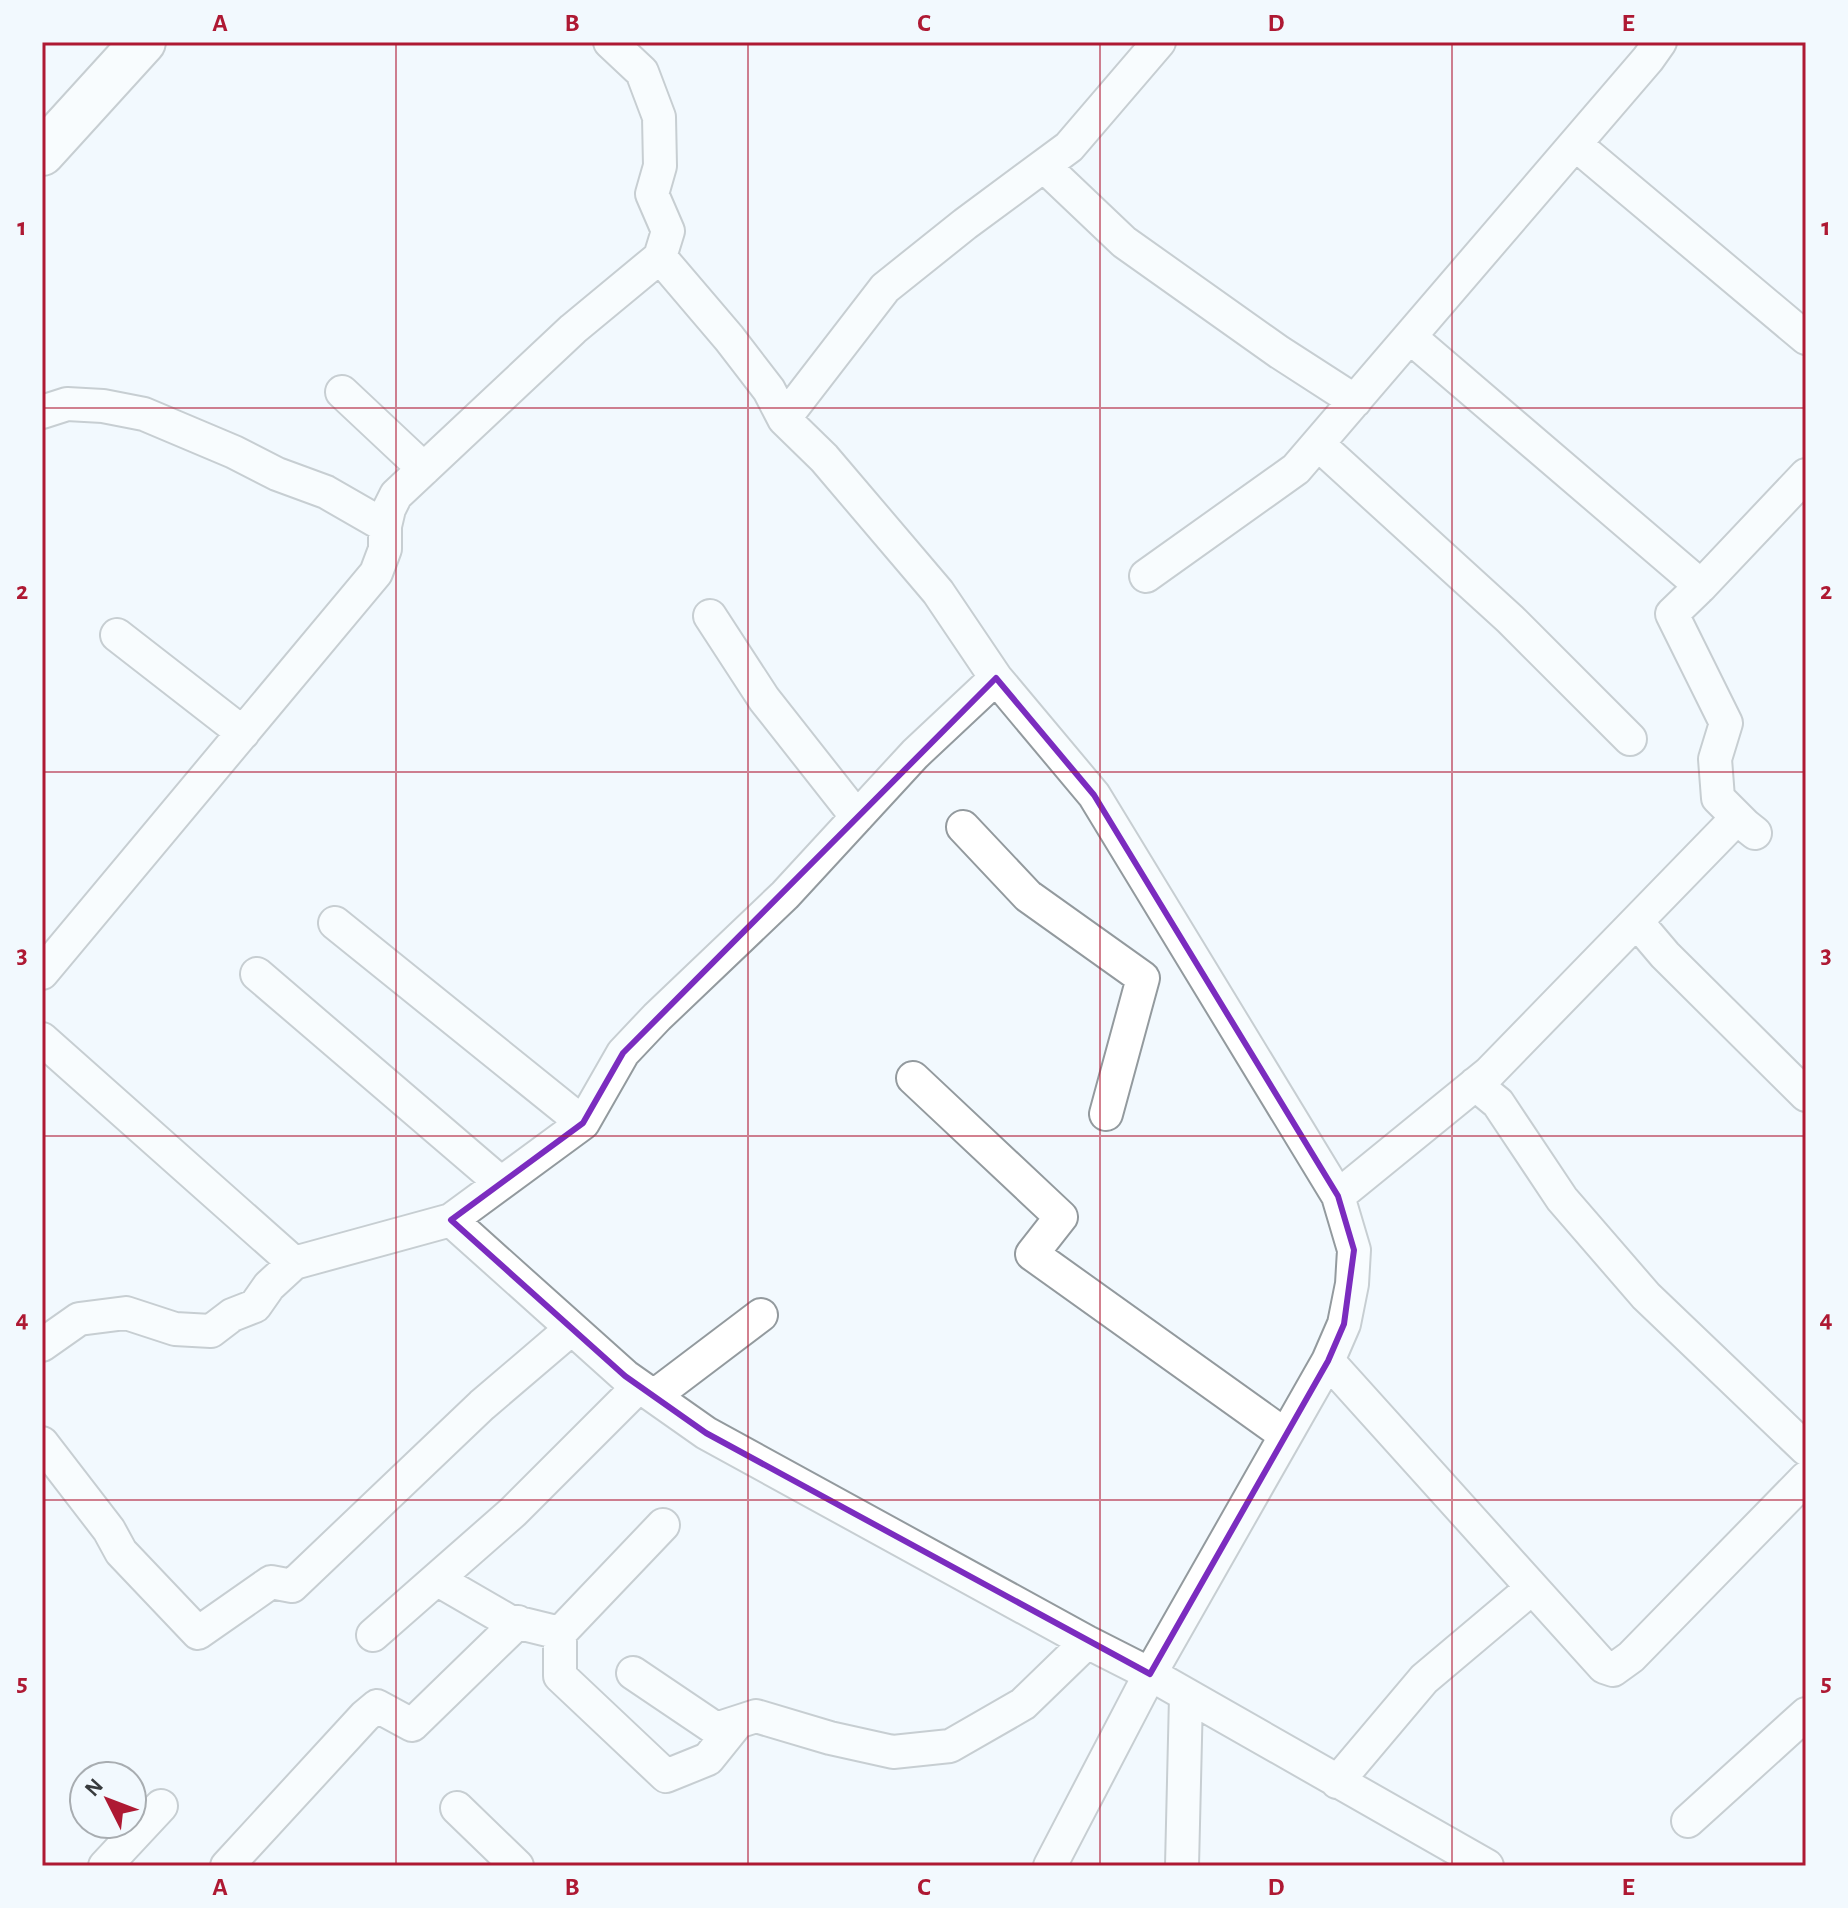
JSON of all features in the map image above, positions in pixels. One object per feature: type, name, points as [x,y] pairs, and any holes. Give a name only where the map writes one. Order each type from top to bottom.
[{"type":"main road","points":[[42,153],[143,42]]},
{"type":"street","points":[[42,973],[376,573],[385,549],[389,509],[396,495],[573,329],[660,257],[668,231],[652,194],[660,166],[659,117],[642,72],[610,42]]},
{"type":"street","points":[[784,419],[885,288],[1069,147],[1159,42]]},
{"type":"street","points":[[1146,576],[1296,469],[1575,144],[1646,48]]},
{"type":"street","points":[[1575,144],[1806,338]]},
{"type":"street","points":[[1044,166],[1124,242],[1279,352],[1355,401]]},
{"type":"street","points":[[660,257],[769,390],[784,419],[824,458],[938,592],[996,678],[1094,795],[1338,1196],[1354,1250],[1352,1284],[1344,1324],[1328,1361],[1150,1674],[1050,1866]]},
{"type":"street","points":[[1410,337],[1701,586]]},
{"type":"street","points":[[342,392],[424,469]]},
{"type":"street","points":[[42,412],[67,404],[103,406],[144,414],[277,474],[326,492],[385,526]]},
{"type":"street","points":[[1318,444],[1510,619],[1630,739]]},
{"type":"street","points":[[1338,1196],[1489,1073],[1637,922],[1746,826],[1718,798],[1715,759],[1726,723],[1672,614],[1806,475]]},
{"type":"street","points":[[710,616],[764,699],[857,817]]},
{"type":"street","points":[[117,635],[243,733]]},
{"type":"street","points":[[42,1345],[79,1319],[126,1313],[175,1329],[211,1331],[232,1315],[255,1306],[269,1286],[294,1263],[451,1220],[583,1123],[623,1053],[785,895],[915,754],[996,678]]},
{"type":"street","points":[[963,827],[1028,896],[1143,978]]},
{"type":"street","points":[[1637,922],[1665,955],[1806,1095]]},
{"type":"street","points":[[335,923],[583,1123]]},
{"type":"street","points":[[1106,1114],[1143,978],[1184,943]]},
{"type":"street","points":[[257,974],[501,1183]]},
{"type":"street","points":[[42,1039],[294,1263]]},
{"type":"street","points":[[913,1078],[1061,1217],[1032,1254],[1285,1435]]},
{"type":"street","points":[[1475,1084],[1498,1103],[1562,1199],[1646,1296],[1806,1449]]},
{"type":"street","points":[[451,1220],[625,1376],[706,1433],[1150,1674],[1487,1866]]},
{"type":"street","points":[[373,1635],[647,1391],[761,1315]]},
{"type":"street","points":[[42,1443],[109,1530],[121,1552],[198,1633],[271,1582],[292,1586],[482,1405],[571,1329]]},
{"type":"street","points":[[1328,1361],[1604,1667],[1613,1670],[1631,1657],[1806,1478]]},
{"type":"street","points":[[663,1525],[560,1633],[560,1676],[666,1776],[708,1759],[737,1723]]},
{"type":"street","points":[[438,1580],[507,1620],[560,1633]]},
{"type":"street","points":[[1337,1782],[1424,1679],[1532,1588]]},
{"type":"street","points":[[227,1866],[365,1716],[377,1706],[412,1725],[518,1622]]},
{"type":"street","points":[[633,1673],[716,1729],[756,1716],[830,1738],[893,1752],[950,1746],[1023,1704],[1087,1642]]},
{"type":"street","points":[[1182,1866],[1186,1697]]},
{"type":"street","points":[[1688,1821],[1806,1714]]},
{"type":"street","points":[[105,1866],[161,1806]]},
{"type":"street","points":[[457,1808],[517,1866]]},
{"type":"highlighted area","points":[[996,678],[1094,795],[1338,1196],[1354,1250],[1344,1324],[1328,1361],[1150,1674],[706,1433],[625,1376],[451,1220],[583,1123],[623,1053]]}]
